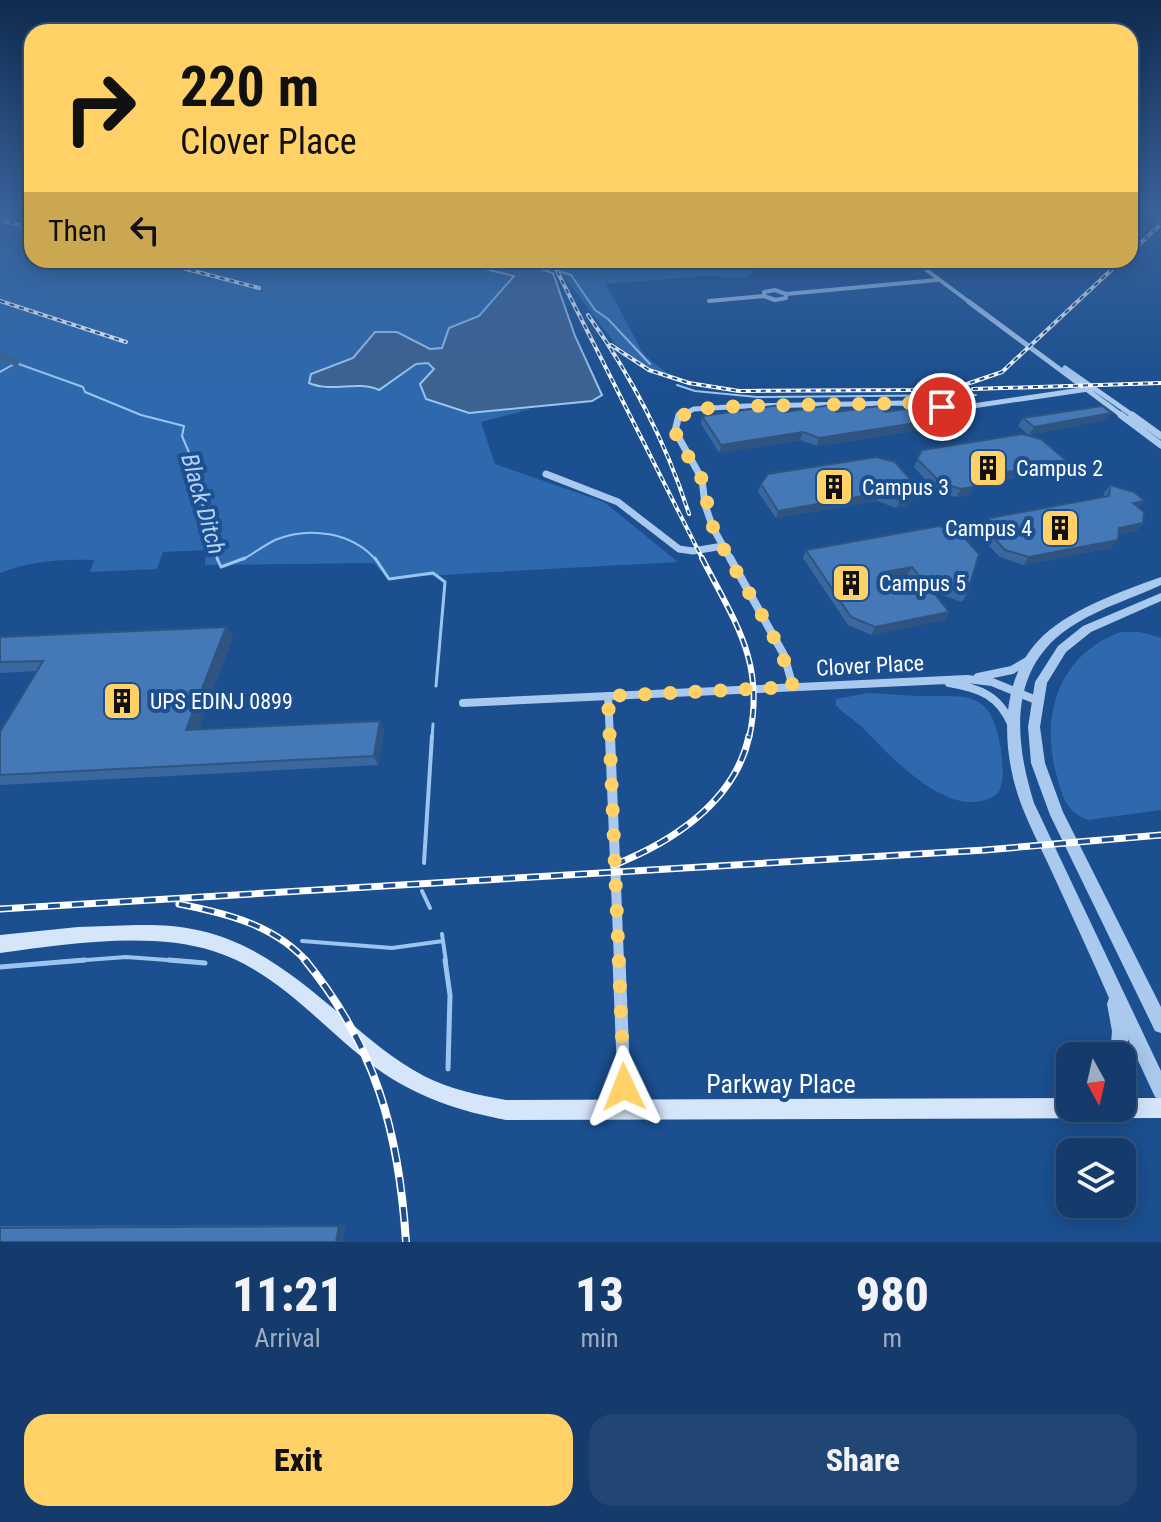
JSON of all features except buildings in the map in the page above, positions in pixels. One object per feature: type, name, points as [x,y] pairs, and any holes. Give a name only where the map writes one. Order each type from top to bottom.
[{"type":"main road","name":"Parkway Place","points":[[0,944],[142,934],[188,936],[212,942],[271,971],[396,1070],[430,1090],[472,1104],[506,1110],[1161,1108]]},
{"type":"street","points":[[925,270],[1161,445]]},
{"type":"street","points":[[934,270],[1161,436]]},
{"type":"street","points":[[764,296],[765,291],[771,290],[786,294],[937,280]]},
{"type":"street","points":[[709,301],[764,296],[781,300],[786,298],[786,294]]},
{"type":"street","points":[[793,687],[785,657],[723,546],[705,505],[702,479],[675,431],[677,418],[689,410],[905,403],[934,407],[978,406],[1095,388]]},
{"type":"street","points":[[934,407],[940,418],[957,432]]},
{"type":"street","points":[[546,474],[618,502],[679,549],[693,551],[723,546]]},
{"type":"street","points":[[962,679],[1012,670],[1032,656],[1053,633],[1073,620],[1161,581]]},
{"type":"street","points":[[1161,597],[1087,629],[1070,641],[1048,667],[1036,700],[1035,747],[1046,789],[1161,1025]]},
{"type":"street","points":[[1032,656],[1017,692],[1013,730],[1017,770],[1028,804],[1161,1091]]},
{"type":"street","name":"Clover Place","points":[[463,703],[962,679],[986,680],[1036,700]]},
{"type":"street","points":[[912,681],[962,685],[989,692],[1002,704],[1013,730]]},
{"type":"street","points":[[608,696],[625,1111]]},
{"type":"street","points":[[1106,973],[1119,1020],[1119,1042]]},
{"type":"street","points":[[1037,1109],[1056,1104]]},
{"type":"shaded area","points":[[0,270],[493,270],[515,275],[479,316],[449,328],[442,348],[431,349],[397,332],[375,332],[353,358],[311,374],[322,389],[368,385],[379,390],[416,364],[428,363],[469,413],[531,409],[481,422],[495,464],[604,502],[678,562],[387,578],[374,563],[205,565],[206,550],[163,552],[157,569],[90,572],[94,560],[69,560],[34,563],[0,573]]},
{"type":"shaded area","points":[[489,270],[543,270],[553,273],[575,336],[602,395],[592,401],[469,413],[426,399],[420,384],[434,369],[428,363],[416,364],[379,390],[309,383],[311,374],[353,358],[375,332],[397,332],[430,349],[442,348],[449,328],[479,316],[514,276]]},
{"type":"shaded area","points":[[545,270],[755,270],[747,278],[706,276],[606,284],[644,355],[672,377],[647,366],[616,345],[561,273]]},
{"type":"shaded area","points":[[1120,632],[1140,632],[1161,638],[1161,810],[1088,820],[1071,808],[1059,785],[1052,755],[1053,711],[1058,691],[1081,656]]},
{"type":"shaded area","points":[[868,693],[962,697],[982,704],[995,726],[1000,744],[1003,775],[998,793],[981,801],[963,801],[944,795],[907,771],[836,705],[836,699]]},
{"type":"waterway","points":[[561,272],[571,275],[595,310],[608,319],[650,364]]},
{"type":"waterway","name":"Black Ditch","points":[[0,355],[16,363]]},
{"type":"waterway","name":"Black Ditch","points":[[0,372],[16,363],[83,387],[85,392],[141,415],[184,426],[182,436],[196,469],[195,486],[217,539],[217,558]]},
{"type":"waterway","points":[[677,385],[695,391],[757,397],[976,395]]},
{"type":"waterway","name":"Black Ditch","points":[[242,560],[275,540],[302,533],[342,538],[355,543],[376,560]]},
{"type":"waterway","name":"Black Ditch","points":[[217,558],[221,567],[245,558]]},
{"type":"waterway","name":"Black Ditch","points":[[375,558],[389,579],[433,573],[445,582],[436,686]]},
{"type":"waterway","name":"Black Ditch","points":[[432,738],[433,724]]},
{"type":"waterway","name":"Black Ditch","points":[[424,863],[432,736]]},
{"type":"waterway","name":"Black Ditch","points":[[422,891],[430,908]]},
{"type":"waterway","name":"Black Ditch","points":[[442,934],[443,941]]},
{"type":"waterway","points":[[302,941],[392,948],[443,941]]},
{"type":"waterway","name":"Black Ditch","points":[[443,941],[446,962]]},
{"type":"waterway","points":[[69,961],[126,957],[180,961]]},
{"type":"waterway","points":[[69,961],[85,960]]},
{"type":"waterway","points":[[169,960],[180,961]]},
{"type":"waterway","name":"Black Ditch","points":[[445,960],[450,995],[448,1069]]},
{"type":"waterway","points":[[0,967],[69,961]]},
{"type":"waterway","points":[[60,962],[69,961]]},
{"type":"waterway","points":[[180,961],[195,962]]},
{"type":"waterway","points":[[180,961],[205,963]]},
{"type":"railway","points":[[190,270],[259,288]]},
{"type":"railway","points":[[611,345],[649,370],[689,383],[739,391],[915,390],[961,386],[1002,372],[1111,270]]},
{"type":"railway","points":[[557,271],[703,560]]},
{"type":"railway","points":[[0,301],[126,342]]},
{"type":"railway","points":[[588,315],[646,411],[670,461],[689,514]]},
{"type":"railway","points":[[973,389],[1161,383]]},
{"type":"railway","points":[[702,558],[736,624],[750,665],[753,712],[749,738]]},
{"type":"railway","points":[[614,865],[658,844],[698,817],[730,781],[742,760],[749,736]]},
{"type":"railway","points":[[0,909],[985,850],[1161,835]]},
{"type":"railway","points":[[179,904],[248,922],[280,939],[305,960]]},
{"type":"railway","points":[[305,960],[350,1025],[380,1092],[397,1164],[406,1242]]},
{"type":"place","name":"Campus 2","points":[[988,468]]},
{"type":"place","name":"Campus 3","points":[[834,487]]},
{"type":"place","name":"Campus 4","points":[[1060,528]]},
{"type":"place","name":"Campus 5","points":[[851,583]]},
{"type":"place","name":"UPS EDINJ 0899","points":[[122,701]]},
{"type":"route","points":[[624,1087],[608,696],[793,687],[785,657],[715,532],[705,505],[702,479],[675,431],[675,420],[694,409],[742,406],[909,403],[942,407]]}]
